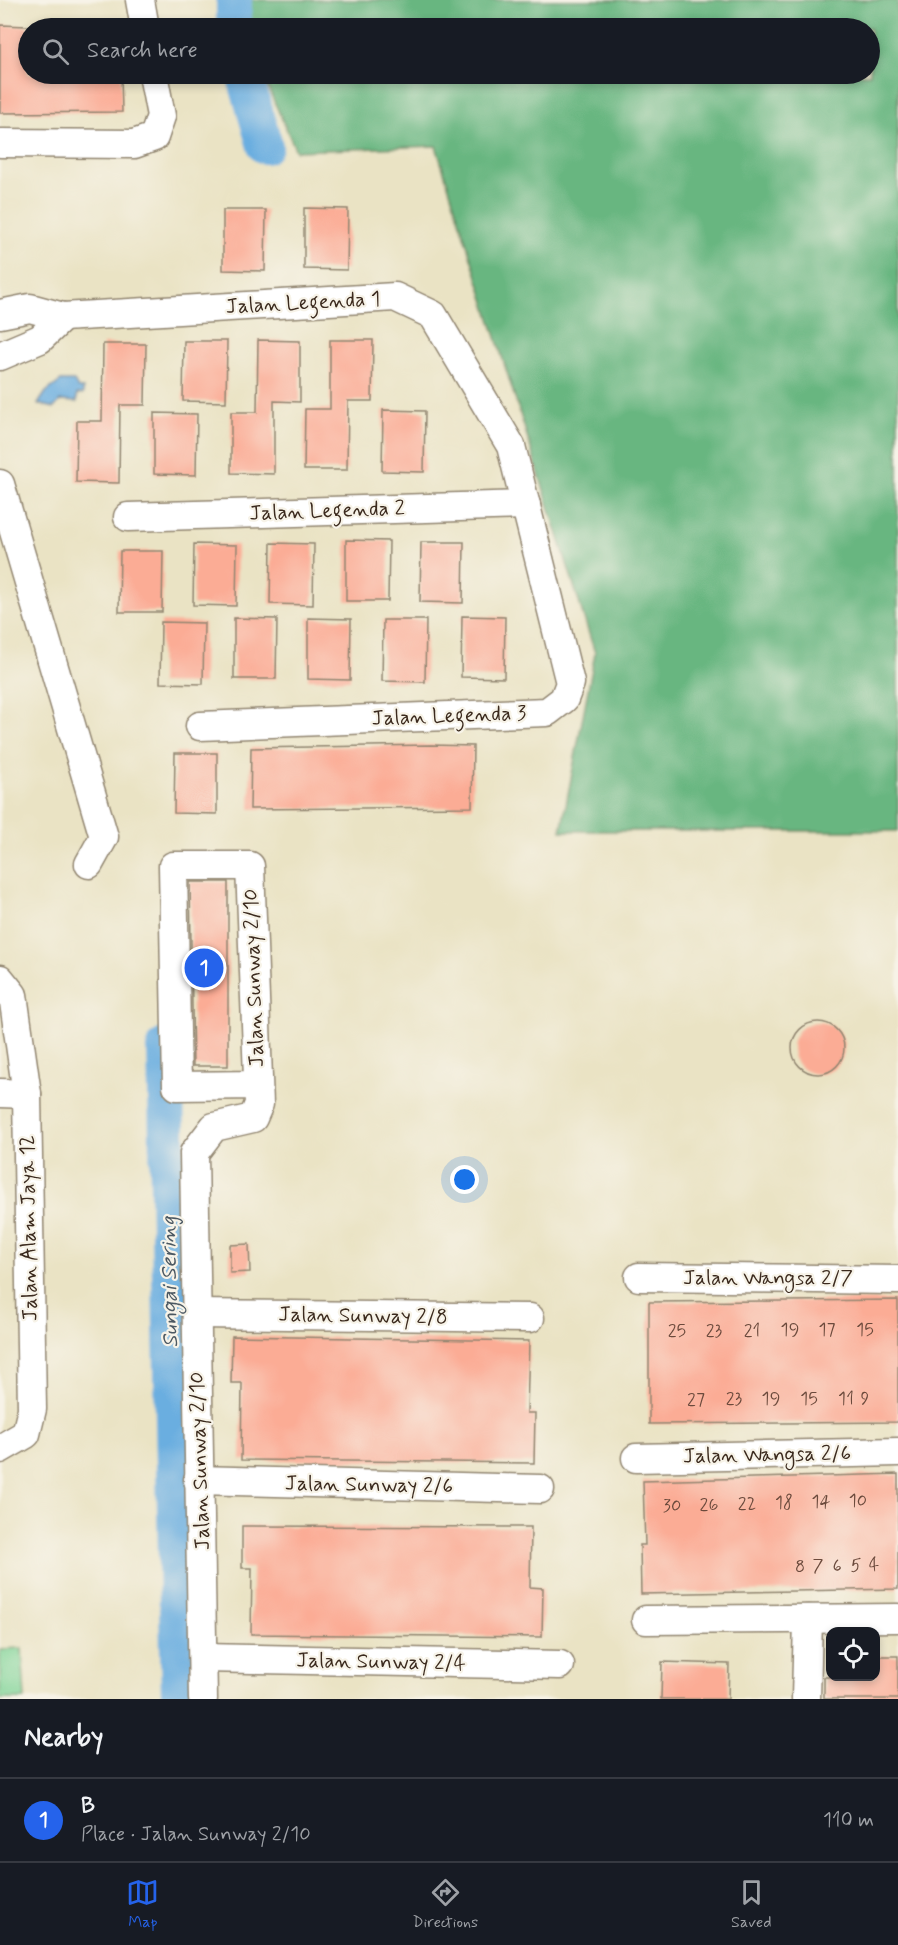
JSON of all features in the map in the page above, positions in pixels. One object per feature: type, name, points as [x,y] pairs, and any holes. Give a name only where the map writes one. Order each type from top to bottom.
[{"type":"street","points":[[140,0],[143,18]]},
{"type":"street","points":[[0,143],[134,144],[154,137],[161,116],[155,84]]},
{"type":"street","name":"Jalan Legenda 1","points":[[0,314],[30,308],[63,317],[395,297],[433,315],[511,446],[526,505]]},
{"type":"street","points":[[0,356],[40,339],[63,317]]},
{"type":"street","points":[[0,484],[104,837],[89,864]]},
{"type":"street","name":"Jalan Legenda 2","points":[[128,518],[526,505]]},
{"type":"street","name":"Jalan Legenda 3","points":[[200,726],[547,711],[564,699],[570,683],[526,505]]},
{"type":"street","name":"Jalan Sunway 2/10","points":[[203,1699],[203,1571],[198,1480],[194,1153],[214,1127],[253,1118],[259,1104],[250,866],[173,866],[177,1086],[257,1085]]},
{"type":"street","name":"Jalan Alam Jaya 12","points":[[1,1449],[26,1434],[32,1409],[7,987]]},
{"type":"street","name":"Jalan Wangsa 2/7","points":[[639,1277],[898,1280]]},
{"type":"street","name":"Jalan Sunway 2/8","points":[[197,1314],[530,1318]]},
{"type":"street","name":"Jalan Wangsa 2/6","points":[[636,1458],[898,1452]]},
{"type":"street","name":"Jalan Sunway 2/6","points":[[198,1480],[540,1489]]},
{"type":"street","points":[[646,1620],[898,1618]]},
{"type":"street","points":[[806,1699],[808,1619]]},
{"type":"street","name":"Jalan Sunway 2/4","points":[[203,1658],[560,1665]]},
{"type":"green space","points":[[244,0],[898,0],[898,831],[561,831],[595,653],[436,146],[296,151],[266,84],[880,84],[880,18],[246,18]]},
{"type":"green space","points":[[22,1648],[25,1699],[0,1699],[0,1649]]},
{"type":"water","points":[[61,381],[74,381],[78,388],[83,388],[83,394],[77,394],[77,402],[60,401],[54,408],[38,404],[46,392]]},
{"type":"building","points":[[0,25],[18,26],[18,84],[121,84],[122,112],[0,113]]},
{"type":"building","points":[[304,208],[348,209],[347,270],[304,269]]},
{"type":"building","points":[[223,210],[266,210],[265,271],[223,270]]},
{"type":"building","points":[[258,340],[300,341],[300,402],[274,401],[274,474],[231,473],[231,412],[257,412]]},
{"type":"building","points":[[330,340],[373,340],[372,401],[348,401],[347,470],[304,470],[305,409],[330,409]]},
{"type":"building","points":[[184,341],[227,341],[226,402],[183,401]]},
{"type":"building","points":[[103,344],[146,344],[145,405],[120,405],[119,483],[76,482],[77,421],[102,421]]},
{"type":"building","points":[[383,410],[425,411],[424,472],[382,471]]},
{"type":"building","points":[[154,413],[197,414],[196,475],[154,474]]},
{"type":"building","points":[[346,540],[389,541],[388,601],[346,601]]},
{"type":"building","points":[[421,542],[464,542],[463,603],[420,602]]},
{"type":"building","points":[[271,543],[314,544],[313,605],[270,604]]},
{"type":"building","points":[[194,544],[237,545],[236,606],[193,605]]},
{"type":"building","points":[[120,551],[163,551],[162,612],[119,612]]},
{"type":"building","points":[[462,616],[505,617],[504,678],[461,677]]},
{"type":"building","points":[[234,618],[277,619],[276,679],[234,679]]},
{"type":"building","points":[[308,618],[351,619],[350,680],[308,679]]},
{"type":"building","points":[[383,620],[426,620],[425,682],[382,681]]},
{"type":"building","points":[[161,622],[204,623],[203,684],[160,683]]},
{"type":"building","points":[[473,746],[472,807],[250,809],[251,748]]},
{"type":"building","points":[[175,753],[217,753],[217,814],[174,813]]},
{"type":"building","points":[[190,882],[228,882],[228,1066],[193,1066]]},
{"type":"building","points":[[818,1022],[828,1024],[836,1030],[842,1038],[844,1048],[842,1058],[836,1066],[828,1072],[818,1074],[808,1072],[800,1066],[794,1058],[792,1048],[794,1038],[800,1030],[808,1024]]},
{"type":"building","points":[[249,1244],[250,1272],[230,1273],[230,1245]]},
{"type":"building","points":[[898,1300],[898,1422],[649,1424],[649,1302]]},
{"type":"building","points":[[232,1336],[529,1341],[527,1413],[535,1413],[534,1463],[241,1460],[242,1383],[231,1383]]},
{"type":"building","points":[[898,1474],[898,1589],[641,1594],[640,1545],[645,1545],[643,1481]]},
{"type":"building","points":[[242,1526],[531,1527],[530,1587],[543,1588],[542,1637],[251,1634],[252,1568],[242,1568]]},
{"type":"building","points":[[880,1656],[898,1656],[898,1699],[824,1699],[824,1677],[826,1681],[880,1681]]},
{"type":"building","points":[[662,1662],[729,1664],[728,1699],[661,1699]]},
{"type":"waterway","name":"Sungai Sering","points":[[234,0],[234,18]]},
{"type":"waterway","name":"Sungai Sering","points":[[247,84],[265,146]]},
{"type":"waterway","name":"Sungai Sering","points":[[165,1046],[179,1699]]},
{"type":"place","name":"B","points":[[204,968]]}]
